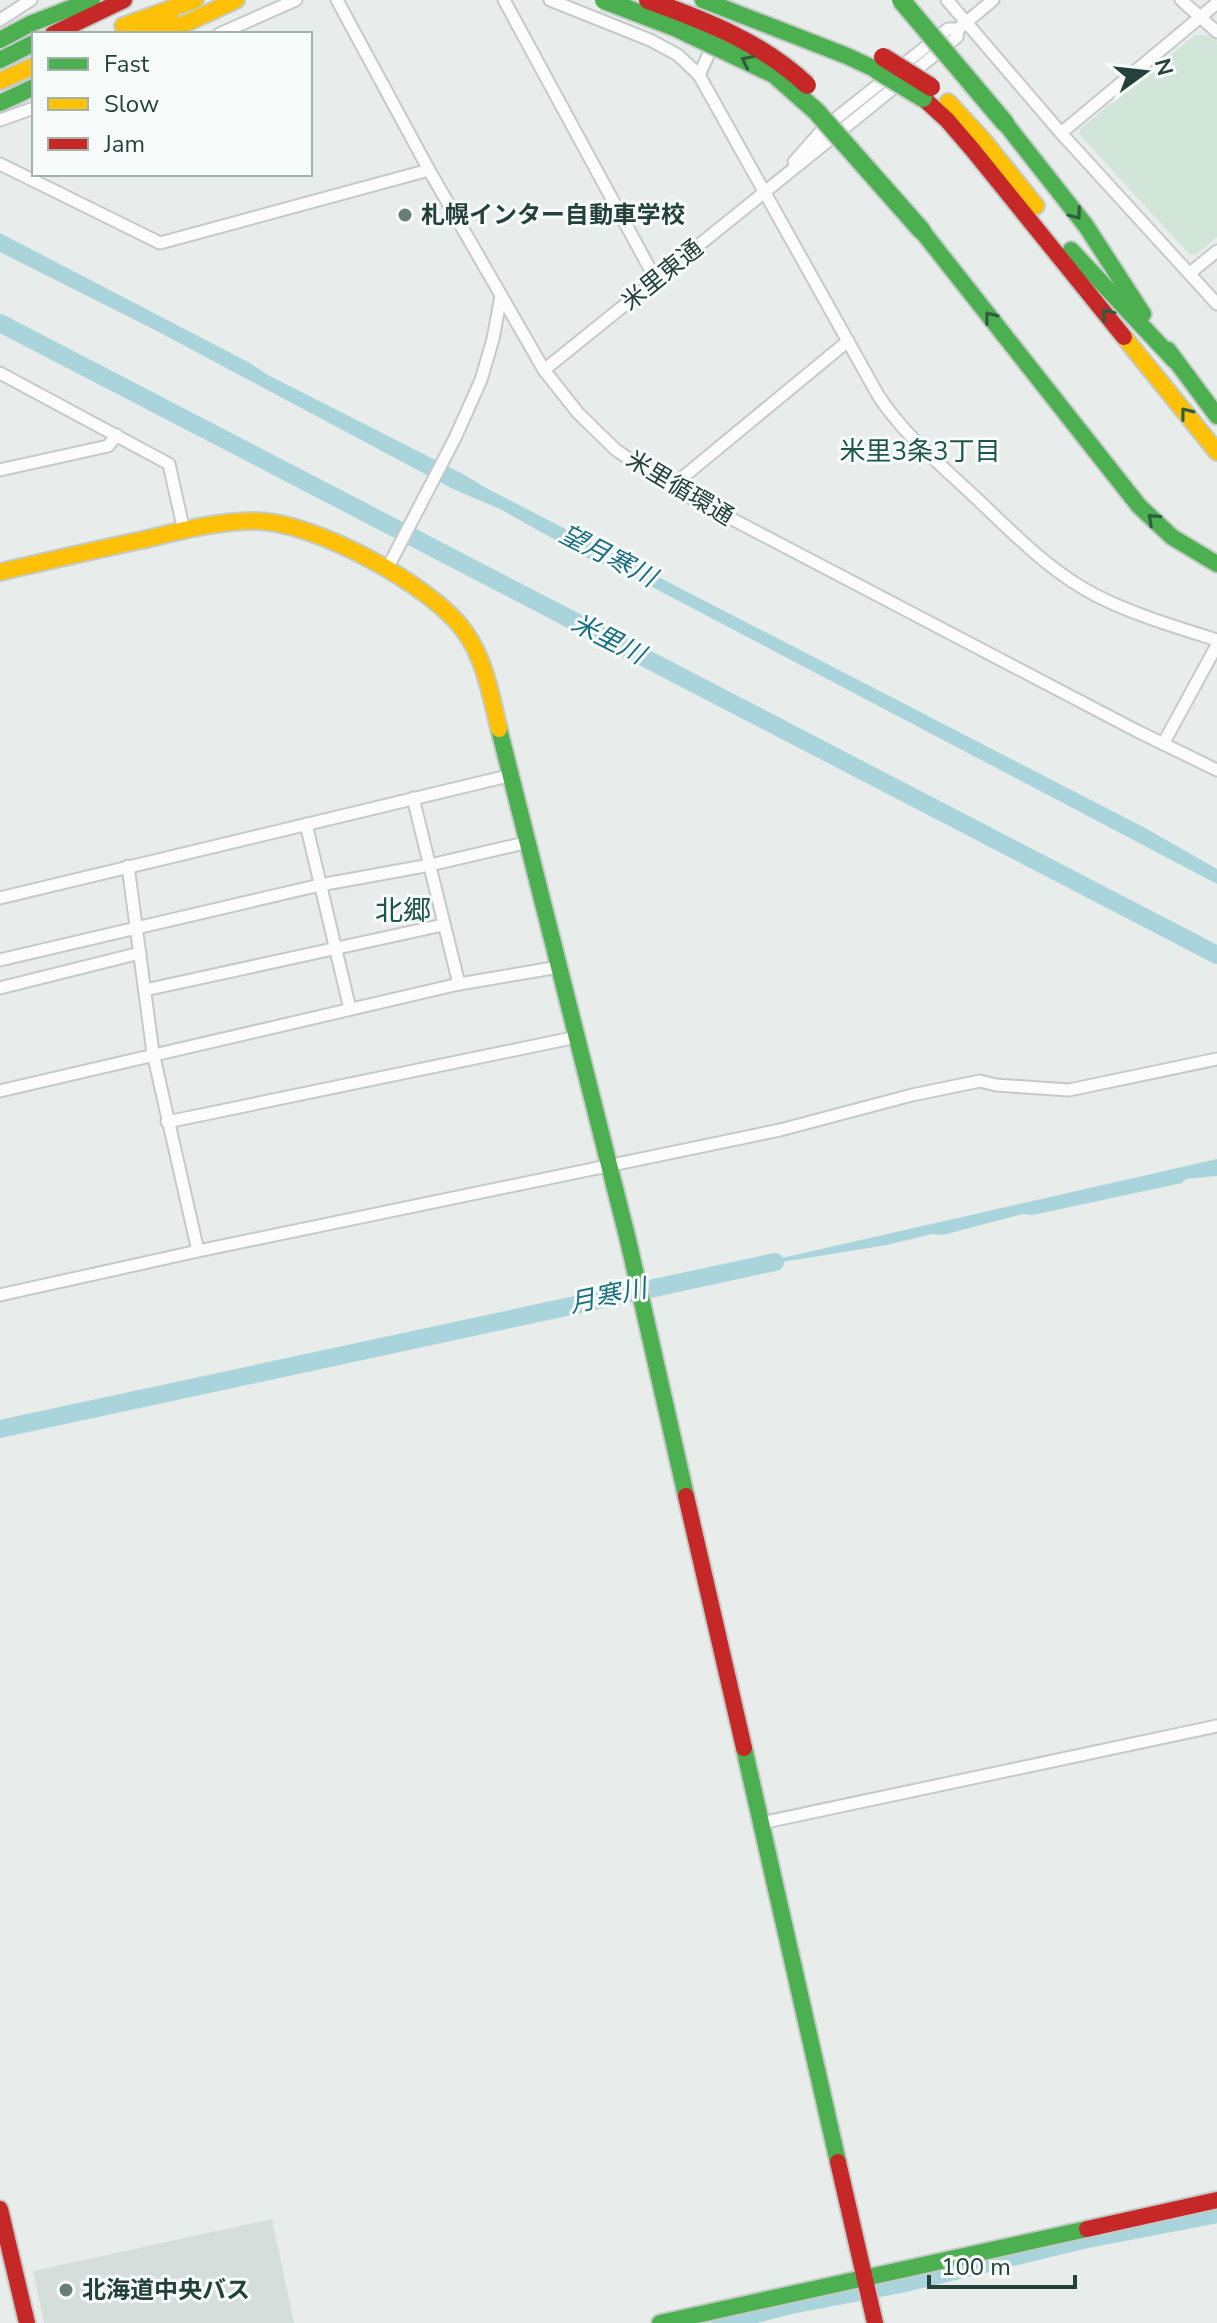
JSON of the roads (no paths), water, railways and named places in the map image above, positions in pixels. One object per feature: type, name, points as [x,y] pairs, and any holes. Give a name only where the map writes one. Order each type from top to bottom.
[{"type":"main road","points":[[0,40],[70,0]]},
{"type":"main road","points":[[115,30],[174,0]]},
{"type":"main road","points":[[115,30],[195,0]]},
{"type":"main road","points":[[145,32],[211,0]]},
{"type":"main road","points":[[169,32],[236,0]]},
{"type":"main road","points":[[604,0],[675,27],[774,74],[816,111],[918,225]]},
{"type":"main road","points":[[648,0],[759,46],[803,80],[872,161],[918,225],[1139,506],[1172,537],[1217,564]]},
{"type":"main road","points":[[703,0],[847,56],[880,64]]},
{"type":"main road","points":[[740,0],[880,64],[955,108],[1079,260],[1175,361]]},
{"type":"main road","points":[[901,0],[1029,152],[1086,226],[1175,361],[1217,416]]},
{"type":"main road","points":[[917,0],[1005,123]]},
{"type":"main road","points":[[30,24],[111,2]]},
{"type":"main road","points":[[57,32],[111,2]]},
{"type":"main road","points":[[0,60],[32,44]]},
{"type":"main road","points":[[0,81],[32,67]]},
{"type":"main road","points":[[0,103],[32,88]]},
{"type":"main road","points":[[927,93],[1217,452]]},
{"type":"main road","points":[[0,572],[215,523],[259,521],[299,529],[387,569],[430,596],[464,630],[476,650],[512,775],[631,1252],[875,2323]]},
{"type":"main road","points":[[660,2323],[867,2289],[1217,2200]]},
{"type":"main road","points":[[0,2209],[27,2323]]},
{"type":"street","points":[[0,20],[31,0]]},
{"type":"street","points":[[224,32],[296,0]]},
{"type":"street","name":"米里循環通","points":[[337,0],[429,170],[544,370],[578,413],[616,450],[671,487],[1217,770]]},
{"type":"street","points":[[504,0],[656,280]]},
{"type":"street","points":[[550,0],[650,40],[678,55],[699,75],[893,418],[1027,546],[1063,575],[1133,613],[1217,643],[1163,744]]},
{"type":"street","points":[[947,0],[962,26],[1217,304]]},
{"type":"street","name":"米里東通","points":[[544,370],[957,37],[962,26],[993,0]]},
{"type":"street","points":[[1181,0],[1217,32]]},
{"type":"street","points":[[1061,133],[1217,3]]},
{"type":"street","points":[[699,75],[725,16]]},
{"type":"street","points":[[0,120],[32,109]]},
{"type":"street","points":[[0,164],[160,243],[429,170]]},
{"type":"street","points":[[1190,273],[1217,251]]},
{"type":"street","points":[[387,569],[455,438],[481,380],[501,296]]},
{"type":"street","points":[[671,487],[848,341]]},
{"type":"street","points":[[0,373],[169,464],[184,531]]},
{"type":"street","points":[[0,470],[108,446],[117,435]]},
{"type":"street","points":[[0,898],[512,775]]},
{"type":"street","points":[[413,798],[459,984]]},
{"type":"street","points":[[306,824],[350,1009]]},
{"type":"street","points":[[0,960],[320,885],[430,865],[529,842]]},
{"type":"street","points":[[128,866],[153,1053],[198,1251]]},
{"type":"street","points":[[145,990],[443,925]]},
{"type":"street","points":[[0,988],[140,953]]},
{"type":"street","points":[[0,1091],[459,984],[559,967]]},
{"type":"street","points":[[167,1122],[577,1037]]},
{"type":"street","points":[[0,1295],[780,1130],[912,1095],[980,1081],[1069,1090],[1217,1059]]},
{"type":"street","points":[[761,1823],[1217,1726]]},
{"type":"water","name":"望月寒川","points":[[0,233],[268,375],[1147,829],[1217,869],[1217,884],[616,568],[593,561],[500,509],[453,489],[155,330],[0,252]]},
{"type":"water","points":[[1217,1159],[1217,1176],[1186,1179],[1182,1183],[1033,1215],[1023,1214],[943,1235],[932,1234],[887,1245],[720,1272]]},
{"type":"waterway","name":"米里川","points":[[0,323],[1217,955]]},
{"type":"waterway","name":"月寒川","points":[[0,1429],[775,1262]]},
{"type":"waterway","points":[[720,2323],[1083,2240],[1217,2214]]},
{"type":"place","name":"札幌インター自動車学校","points":[[405,215]]},
{"type":"place","name":"北海道中央バス","points":[[66,2290]]},
{"type":"district","name":"米里3条3丁目","points":[[920,451]]},
{"type":"district","name":"北郷","points":[[403,911]]}]
